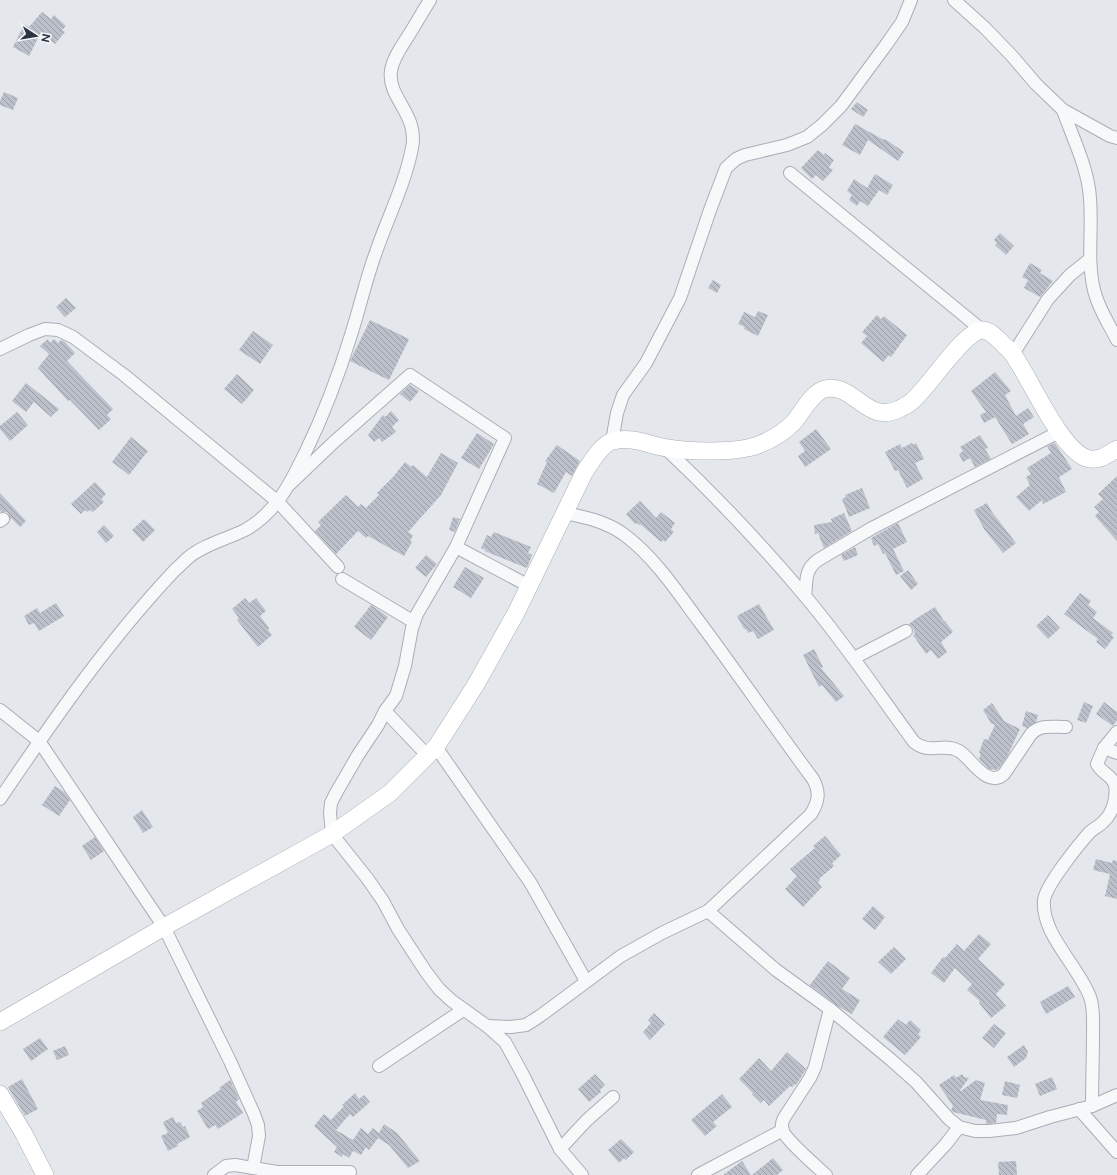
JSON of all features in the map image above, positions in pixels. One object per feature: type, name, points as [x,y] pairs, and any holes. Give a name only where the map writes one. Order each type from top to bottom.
[{"type":"street","points":[[0,799],[79,685],[136,614],[190,556],[207,546],[247,528],[278,502],[290,484],[324,408],[350,337],[375,253],[411,155],[414,136],[411,122],[391,84],[391,69],[400,48],[430,0]]},
{"type":"street","points":[[612,441],[617,413],[623,395],[646,363],[680,298],[726,168],[736,159],[745,155],[787,145],[807,137],[822,125],[841,106],[886,45],[902,22],[911,0]]},
{"type":"street","points":[[954,0],[985,28],[1036,84],[1063,110],[1110,136],[1117,138]]},
{"type":"street","points":[[1063,110],[1085,169],[1089,190],[1090,259],[1094,290],[1104,316],[1117,340]]},
{"type":"street","points":[[790,173],[982,330],[992,333],[1013,354],[1059,432],[1076,453],[1087,458],[1097,459],[1117,449]]},
{"type":"street","points":[[1013,354],[1048,299],[1070,275],[1090,259]]},
{"type":"street","points":[[0,349],[45,329],[58,330],[73,337],[124,375],[278,502],[338,567]]},
{"type":"street","points":[[0,1022],[164,927],[332,834],[390,793],[431,751],[475,686],[502,641],[584,473],[598,452],[612,441],[631,439],[665,448],[701,451],[756,446],[777,436],[792,423],[816,394],[824,389],[838,388],[867,408],[881,413],[894,411],[911,403],[929,384],[964,341],[973,334],[982,330]]},
{"type":"street","points":[[290,484],[334,442],[410,375],[505,438],[456,547],[417,614],[402,679],[396,696],[358,755],[331,803],[330,813],[332,834],[368,878],[383,901],[398,929],[426,972],[440,989],[452,1001],[487,1026],[505,1042],[560,1149],[582,1175]]},
{"type":"street","points":[[805,596],[808,570],[811,564],[872,528],[1059,432]]},
{"type":"street","points":[[665,448],[733,514],[805,596],[854,658],[914,742],[919,746],[927,748],[954,748],[964,755],[981,772],[990,777],[998,778],[1004,774],[1031,734],[1037,728],[1066,727]]},
{"type":"street","points":[[487,1026],[511,1027],[526,1025],[620,956],[662,933],[708,911],[811,814],[818,801],[819,794],[813,779],[732,665],[673,586],[644,553],[625,536],[607,525],[586,518],[564,514]]},
{"type":"street","points":[[456,547],[529,586]]},
{"type":"street","points":[[342,579],[414,622]]},
{"type":"street","points":[[854,658],[906,631]]},
{"type":"street","points":[[0,710],[39,741],[164,927],[227,1054],[254,1114],[258,1125],[259,1136],[252,1168]]},
{"type":"street","points":[[385,711],[431,751],[530,882],[586,982]]},
{"type":"street","points":[[1092,1106],[1091,998],[1080,975],[1049,929],[1044,913],[1044,898],[1050,884],[1069,859],[1091,832],[1104,821],[1112,811],[1115,799],[1115,785],[1109,776],[1098,767],[1098,764],[1104,748],[1117,732]]},
{"type":"street","points":[[1104,748],[1117,753]]},
{"type":"street","points":[[708,911],[776,970],[830,1009],[916,1082],[949,1119],[959,1127],[975,1131],[989,1132],[1016,1128],[1092,1106],[1117,1095]]},
{"type":"street","points":[[826,1175],[797,1147],[782,1130],[781,1125],[810,1078],[815,1067],[830,1009]]},
{"type":"street","points":[[379,1066],[464,1010]]},
{"type":"street","points":[[0,1095],[24,1134],[45,1175]]},
{"type":"street","points":[[560,1149],[587,1120],[613,1098]]},
{"type":"street","points":[[1078,1109],[1117,1152]]},
{"type":"street","points":[[918,1175],[959,1127]]},
{"type":"street","points":[[698,1175],[782,1130]]},
{"type":"street","points":[[214,1175],[226,1166],[234,1164],[277,1172],[350,1172]]},
{"type":"building","points":[[42,12],[51,19],[54,15],[66,26],[62,30],[65,32],[55,44],[41,32],[29,56],[13,47],[24,25],[29,27]]},
{"type":"building","points":[[4,92],[18,98],[13,110],[0,105]]},
{"type":"building","points":[[857,102],[868,110],[863,117],[851,109]]},
{"type":"building","points":[[855,124],[884,140],[885,139],[904,152],[898,161],[868,140],[860,155],[842,145]]},
{"type":"building","points":[[818,150],[834,160],[829,167],[833,170],[823,181],[816,175],[812,179],[801,168]]},
{"type":"building","points":[[875,174],[893,185],[887,195],[879,190],[868,206],[860,201],[857,206],[849,200],[852,195],[847,191],[854,179],[867,188]]},
{"type":"building","points":[[1000,233],[1014,246],[1006,255],[995,245],[997,243],[994,240]]},
{"type":"building","points":[[1030,263],[1042,270],[1040,273],[1053,281],[1040,297],[1024,288],[1028,280],[1022,277]]},
{"type":"building","points":[[713,280],[721,285],[717,293],[708,288]]},
{"type":"building","points":[[66,298],[76,308],[65,317],[56,307]]},
{"type":"building","points":[[758,311],[768,315],[758,336],[744,329],[745,327],[738,324],[744,312],[755,317]]},
{"type":"building","points":[[877,315],[881,319],[884,316],[907,335],[891,357],[889,355],[883,362],[861,343],[867,336],[862,332]]},
{"type":"building","points":[[370,320],[409,339],[389,380],[350,361]]},
{"type":"building","points":[[253,331],[273,345],[260,364],[239,350]]},
{"type":"building","points":[[48,339],[50,343],[54,339],[58,343],[61,340],[64,341],[75,353],[67,361],[113,409],[107,415],[111,419],[99,430],[70,400],[68,401],[38,368],[49,354],[40,346]]},
{"type":"building","points":[[995,372],[1011,391],[1005,395],[1016,416],[1028,408],[1034,417],[1023,424],[1029,434],[1012,444],[995,417],[984,423],[980,415],[986,412],[971,391]]},
{"type":"building","points":[[237,374],[254,390],[242,404],[224,389]]},
{"type":"building","points":[[26,383],[59,409],[51,417],[34,402],[26,412],[12,401]]},
{"type":"building","points":[[410,385],[419,391],[410,402],[400,394]]},
{"type":"building","points":[[391,411],[399,420],[392,427],[396,432],[382,442],[379,438],[374,442],[368,435],[383,415],[385,417]]},
{"type":"building","points":[[17,412],[28,425],[10,441],[0,429],[0,426]]},
{"type":"building","points":[[816,429],[831,449],[805,467],[798,456],[805,451],[799,442]]},
{"type":"building","points":[[477,433],[494,444],[479,469],[461,458]]},
{"type":"building","points":[[980,435],[988,448],[985,449],[991,459],[975,467],[970,458],[963,462],[959,454],[963,451],[960,447]]},
{"type":"building","points":[[131,437],[148,451],[129,475],[112,462]]},
{"type":"building","points":[[912,443],[913,445],[916,443],[924,459],[915,463],[923,479],[907,488],[898,470],[895,471],[885,452],[900,444],[902,448]]},
{"type":"building","points":[[1055,443],[1072,469],[1059,477],[1066,492],[1043,504],[1042,500],[1029,511],[1016,497],[1030,485],[1026,477],[1031,474],[1027,468],[1051,453],[1047,446]]},
{"type":"building","points":[[557,445],[580,461],[572,476],[566,472],[554,493],[537,484],[547,462],[545,461]]},
{"type":"building","points":[[441,453],[458,463],[441,495],[408,532],[413,535],[410,541],[412,542],[404,556],[368,536],[366,538],[358,531],[336,554],[315,531],[321,525],[318,522],[346,495],[358,507],[361,504],[366,508],[379,495],[377,493],[405,462],[411,467],[413,465],[427,477]]},
{"type":"building","points":[[1117,476],[1117,541],[1095,516],[1099,512],[1094,507],[1103,499],[1098,494]]},
{"type":"building","points":[[95,482],[106,494],[101,499],[104,502],[93,512],[90,510],[87,512],[85,510],[81,514],[71,504]]},
{"type":"building","points":[[862,488],[870,508],[849,517],[842,499],[846,497],[845,495]]},
{"type":"building","points":[[0,493],[26,521],[20,527],[11,518],[10,520],[7,512],[2,512],[0,510]]},
{"type":"building","points":[[640,501],[656,518],[661,512],[675,523],[671,529],[674,532],[665,542],[663,540],[661,542],[640,524],[635,524],[626,514]]},
{"type":"building","points":[[987,503],[992,512],[1016,543],[1003,553],[984,529],[974,510]]},
{"type":"building","points":[[844,513],[852,531],[824,548],[818,533],[815,534],[814,525],[832,522],[831,519]]},
{"type":"building","points":[[453,517],[460,519],[455,532],[449,530]]},
{"type":"building","points":[[144,519],[155,530],[143,542],[132,530]]},
{"type":"building","points":[[898,523],[907,542],[893,549],[904,571],[896,575],[885,553],[883,554],[878,544],[874,546],[871,538]]},
{"type":"building","points":[[104,525],[114,536],[106,543],[97,532]]},
{"type":"building","points":[[494,532],[531,547],[528,553],[532,555],[527,568],[481,548],[487,535],[491,537]]},
{"type":"building","points":[[855,547],[858,555],[844,561],[841,555]]},
{"type":"building","points":[[426,555],[437,564],[426,577],[415,568]]},
{"type":"building","points":[[465,567],[484,578],[471,598],[453,587]]},
{"type":"building","points":[[908,570],[918,584],[911,590],[900,576]]},
{"type":"building","points":[[1080,593],[1091,601],[1088,605],[1097,612],[1093,618],[1113,633],[1111,635],[1114,637],[1105,649],[1096,642],[1098,639],[1064,614]]},
{"type":"building","points":[[245,598],[249,603],[256,598],[266,611],[260,616],[269,628],[268,630],[272,635],[258,647],[237,620],[239,618],[232,609]]},
{"type":"building","points":[[56,603],[64,616],[39,631],[34,623],[29,625],[24,616],[37,608],[40,613]]},
{"type":"building","points":[[759,604],[774,630],[758,639],[753,631],[748,633],[746,629],[744,629],[737,616]]},
{"type":"building","points":[[371,605],[388,617],[371,640],[354,627]]},
{"type":"building","points":[[935,607],[953,632],[941,642],[947,652],[938,659],[931,650],[926,654],[913,635],[915,634],[913,628],[909,624]]},
{"type":"building","points":[[1048,615],[1060,628],[1048,639],[1036,626]]},
{"type":"building","points":[[814,649],[823,667],[821,668],[844,696],[836,702],[822,685],[819,687],[803,655]]},
{"type":"building","points":[[1084,702],[1093,706],[1086,723],[1077,720]]},
{"type":"building","points":[[1104,702],[1117,712],[1117,720],[1113,726],[1096,714]]},
{"type":"building","points":[[992,703],[1004,721],[1020,729],[1007,757],[996,770],[989,769],[979,759],[981,754],[979,753],[984,739],[988,740],[995,725],[991,723],[983,710]]},
{"type":"building","points":[[1026,711],[1038,715],[1036,722],[1027,728],[1022,726]]},
{"type":"building","points":[[55,786],[64,792],[70,800],[59,816],[42,805]]},
{"type":"building","points":[[142,810],[153,827],[143,833],[133,817]]},
{"type":"building","points":[[825,836],[841,855],[832,863],[834,866],[819,879],[820,880],[818,883],[822,887],[803,907],[785,889],[797,876],[790,869],[815,848],[813,846]]},
{"type":"building","points":[[95,837],[104,851],[91,860],[82,846]]},
{"type":"building","points":[[1096,859],[1112,863],[1113,860],[1117,861],[1117,899],[1105,896],[1110,874],[1093,870]]},
{"type":"building","points":[[873,906],[885,917],[875,930],[862,919]]},
{"type":"building","points":[[979,934],[991,944],[978,959],[1005,984],[996,994],[1006,1006],[991,1018],[979,1003],[980,1001],[967,990],[972,984],[955,968],[944,983],[931,973],[943,957],[945,958],[957,944],[964,951]]},
{"type":"building","points":[[894,947],[906,959],[891,974],[878,962]]},
{"type":"building","points":[[828,961],[850,978],[842,989],[860,1000],[852,1014],[839,1007],[810,985]]},
{"type":"building","points":[[1068,986],[1075,997],[1046,1014],[1040,1002]]},
{"type":"building","points":[[654,1013],[665,1024],[650,1040],[643,1032],[651,1023],[648,1020]]},
{"type":"building","points":[[898,1019],[906,1025],[910,1020],[921,1030],[918,1034],[921,1037],[905,1055],[883,1037]]},
{"type":"building","points":[[994,1024],[1006,1033],[994,1048],[982,1038]]},
{"type":"building","points":[[40,1038],[48,1049],[31,1061],[23,1049]]},
{"type":"building","points":[[1024,1045],[1028,1052],[1026,1058],[1014,1067],[1007,1057]]},
{"type":"building","points":[[65,1046],[69,1055],[57,1060],[53,1051]]},
{"type":"building","points":[[787,1052],[806,1069],[796,1085],[795,1084],[792,1087],[790,1086],[769,1106],[764,1100],[761,1103],[739,1079],[759,1058],[771,1071]]},
{"type":"building","points":[[595,1074],[605,1085],[600,1090],[601,1092],[589,1102],[578,1089]]},
{"type":"building","points":[[962,1074],[964,1077],[969,1078],[960,1090],[961,1091],[976,1080],[985,1083],[980,1100],[1008,1105],[1007,1115],[997,1114],[996,1123],[986,1124],[986,1120],[953,1112],[951,1110],[953,1106],[939,1085],[954,1075],[956,1078]]},
{"type":"building","points":[[1052,1077],[1057,1089],[1040,1096],[1035,1084]]},
{"type":"building","points":[[22,1079],[38,1109],[25,1116],[8,1087]]},
{"type":"building","points":[[230,1080],[239,1099],[236,1102],[243,1113],[218,1129],[215,1125],[208,1129],[197,1111],[203,1107],[201,1103],[221,1089],[219,1088]]},
{"type":"building","points":[[1005,1081],[1020,1085],[1017,1098],[1002,1095]]},
{"type":"building","points":[[355,1093],[359,1099],[364,1095],[370,1102],[353,1117],[350,1114],[336,1130],[353,1140],[361,1128],[368,1134],[373,1128],[379,1133],[384,1124],[397,1133],[420,1161],[408,1168],[389,1145],[378,1138],[369,1150],[366,1147],[361,1155],[353,1151],[349,1158],[343,1154],[342,1157],[334,1152],[337,1147],[314,1126],[324,1114],[331,1120],[344,1106],[342,1105]]},
{"type":"building","points":[[722,1094],[732,1107],[713,1122],[717,1126],[705,1136],[691,1120]]},
{"type":"building","points":[[173,1117],[176,1123],[180,1122],[183,1127],[185,1126],[190,1137],[168,1151],[161,1136],[168,1133],[163,1122]]},
{"type":"building","points":[[621,1139],[634,1152],[626,1160],[624,1158],[619,1163],[608,1150]]},
{"type":"building","points":[[773,1158],[783,1170],[777,1175],[752,1175]]},
{"type":"building","points":[[742,1161],[751,1175],[723,1175]]},
{"type":"building","points":[[1016,1161],[1017,1175],[999,1175],[998,1162]]}]
